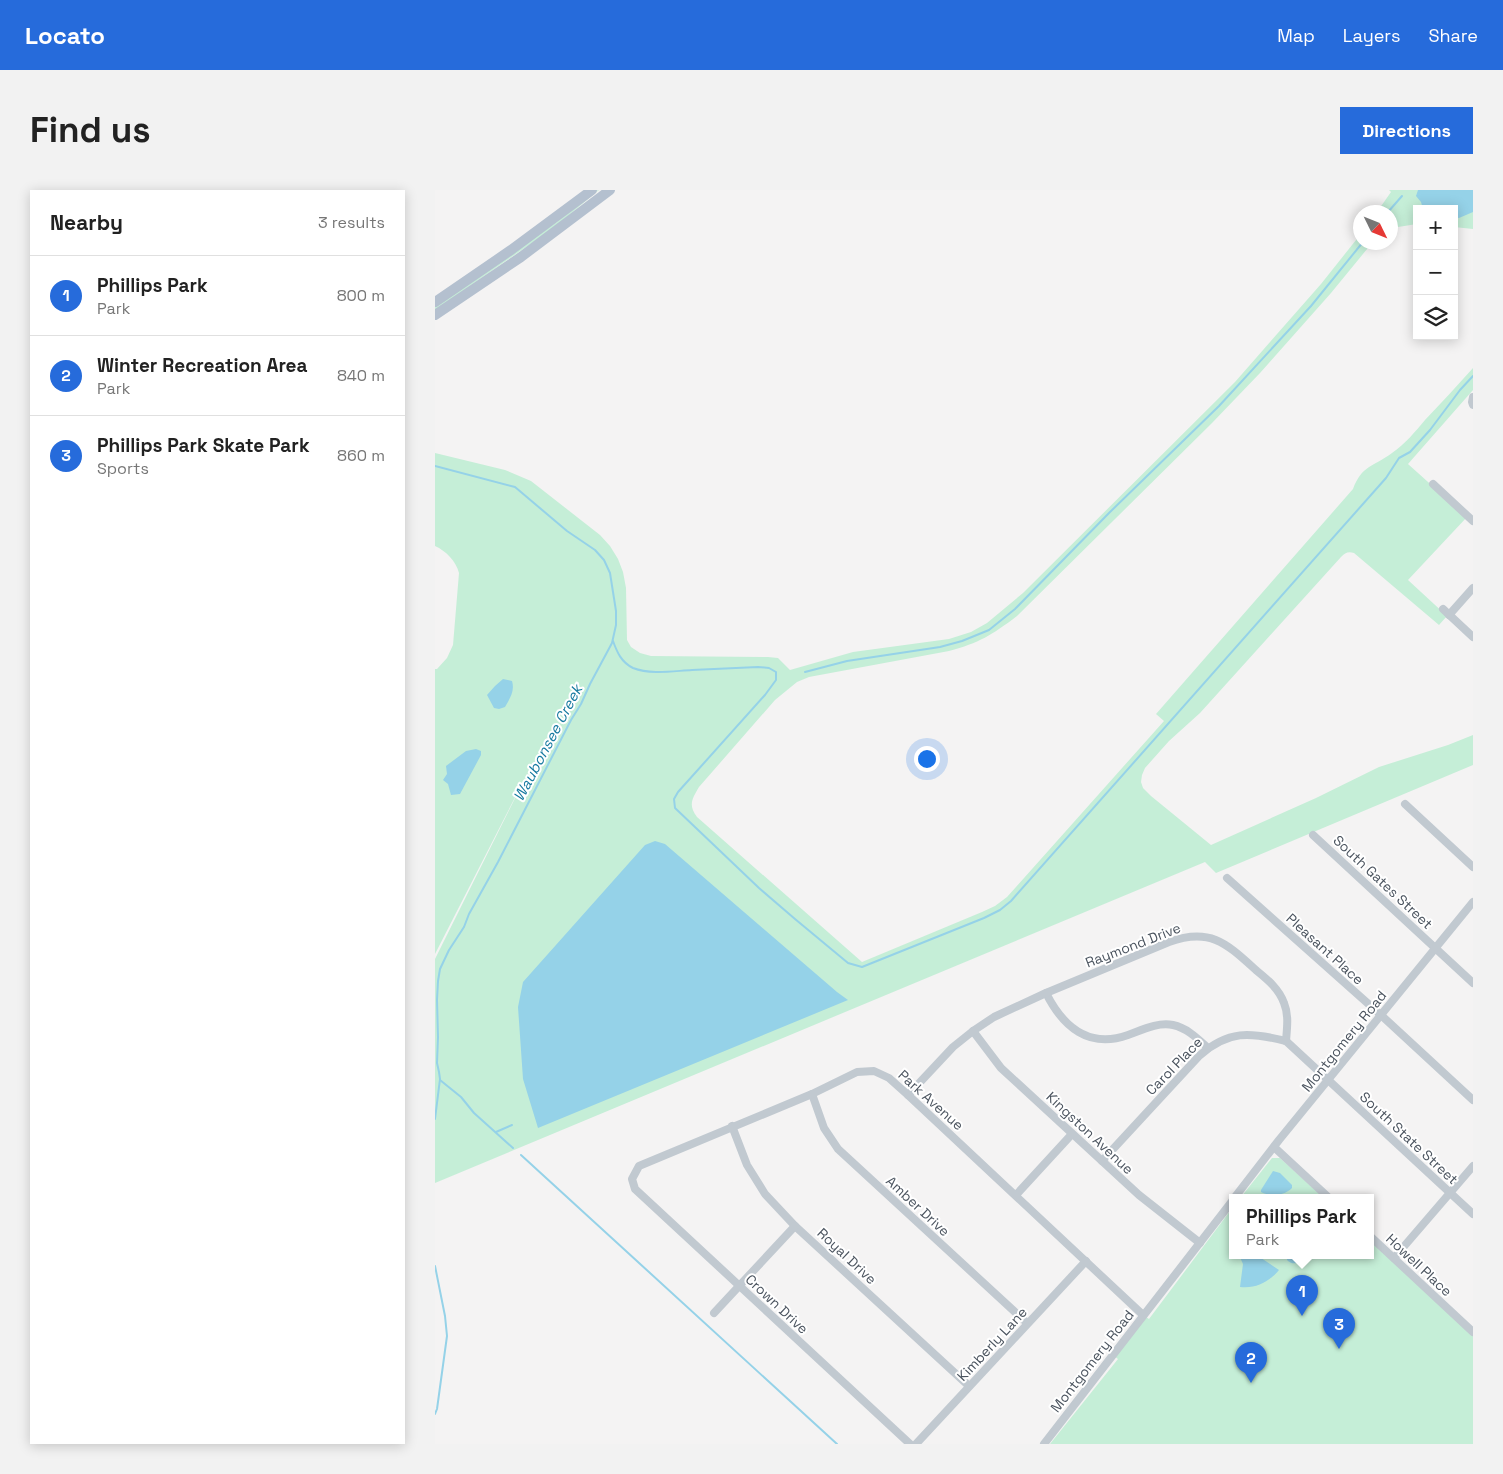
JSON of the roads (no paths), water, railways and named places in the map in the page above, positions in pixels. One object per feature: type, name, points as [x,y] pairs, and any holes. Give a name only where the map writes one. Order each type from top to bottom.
[{"type":"main road","points":[[435,302],[518,246],[592,190]]},
{"type":"main road","points":[[435,315],[528,252],[610,190]]},
{"type":"street","points":[[1433,484],[1473,521]]},
{"type":"street","points":[[1449,615],[1473,588]]},
{"type":"street","points":[[1443,609],[1473,637]]},
{"type":"street","points":[[1405,804],[1473,867]]},
{"type":"street","name":"South Gates Street","points":[[1313,835],[1473,983]]},
{"type":"street","name":"Pleasant Place","points":[[1227,878],[1473,1100]]},
{"type":"street","name":"Montgomery Road","points":[[1237,1194],[1473,902]]},
{"type":"street","name":"Raymond Drive","points":[[908,1095],[946,1054],[973,1031],[1008,1010],[1181,938],[1193,936],[1209,938],[1225,944],[1275,986],[1287,1012],[1286,1041]]},
{"type":"street","points":[[1046,993],[1053,1007],[1067,1024],[1094,1039],[1116,1039],[1166,1024],[1189,1032],[1207,1048]]},
{"type":"street","name":"Kingston Avenue","points":[[973,1031],[1001,1068],[1139,1195],[1200,1243]]},
{"type":"street","name":"Carol Place","points":[[1102,1161],[1207,1048],[1226,1038],[1245,1034],[1286,1041]]},
{"type":"street","points":[[1286,1041],[1328,1080]]},
{"type":"street","name":"Park Avenue","points":[[632,1179],[639,1166],[812,1094],[857,1072],[873,1071],[889,1078],[908,1095],[1143,1315]]},
{"type":"street","name":"South State Street","points":[[1328,1080],[1473,1214]]},
{"type":"street","name":"Amber Drive","points":[[812,1094],[824,1128],[838,1149],[1027,1323]]},
{"type":"street","name":"Royal Drive","points":[[732,1126],[747,1165],[765,1194],[795,1226],[969,1386]]},
{"type":"street","points":[[1016,1195],[1072,1134]]},
{"type":"street","points":[[1274,1147],[1325,1194]]},
{"type":"street","points":[[1394,1258],[1473,1166]]},
{"type":"street","name":"Crown Drive","points":[[632,1179],[635,1189],[910,1444]]},
{"type":"street","name":"Montgomery Road","points":[[1044,1444],[1229,1205]]},
{"type":"street","points":[[714,1313],[795,1226]]},
{"type":"street","name":"Howell Place","points":[[1374,1240],[1473,1332]]},
{"type":"street","name":"Kimberly Lane","points":[[916,1444],[1086,1261]]},
{"type":"water","points":[[1418,190],[1473,190],[1473,212],[1458,218],[1458,205],[1422,205],[1416,196]]},
{"type":"water","points":[[503,679],[512,681],[513,688],[505,707],[494,708],[487,695]]},
{"type":"water","points":[[476,749],[481,751],[481,755],[460,794],[451,795],[448,784],[443,780],[447,774],[446,766],[466,751]]},
{"type":"water","points":[[655,841],[665,844],[848,1000],[538,1128],[523,1079],[518,1007],[523,982],[645,845]]},
{"type":"water","points":[[1273,1171],[1280,1173],[1292,1185],[1292,1188],[1281,1194],[1266,1194],[1261,1192]]},
{"type":"water","points":[[1241,1259],[1262,1259],[1279,1270],[1262,1284],[1240,1287],[1243,1264]]},
{"type":"water","points":[[1301,1259],[1299,1262],[1294,1263],[1287,1260]]},
{"type":"waterway","points":[[1394,205],[1402,196]]},
{"type":"waterway","points":[[805,672],[847,661],[940,647],[962,641],[989,630],[1015,609],[1109,513],[1219,406],[1311,306],[1356,250]]},
{"type":"waterway","points":[[613,641],[622,660],[629,666],[640,670],[662,672],[758,667],[769,668],[776,672],[776,680],[765,695],[678,792],[674,799],[675,808],[759,888],[795,919],[848,963],[862,967],[984,918],[1000,910],[1011,901],[1386,478],[1399,458],[1410,452],[1430,430],[1473,376]]},
{"type":"waterway","name":"Waubonsee Creek","points":[[435,466],[515,487],[567,531],[595,550],[604,560],[610,573],[616,611],[616,625],[612,643],[469,914],[464,927],[449,950],[440,969],[437,1000],[437,1063],[440,1079],[435,1119]]},
{"type":"waterway","points":[[440,1080],[461,1097],[474,1113],[513,1148]]},
{"type":"waterway","points":[[496,1132],[512,1125]]},
{"type":"waterway","points":[[521,1155],[837,1444]]},
{"type":"waterway","name":"Waubonsee Creek","points":[[435,1266],[447,1336],[435,1414]]},
{"type":"place","name":"Phillips Park","points":[[1302,1316]]},
{"type":"place","name":"Phillips Park Skate Park","points":[[1339,1349]]},
{"type":"place","name":"Winter Recreation Area","points":[[1251,1383]]}]
